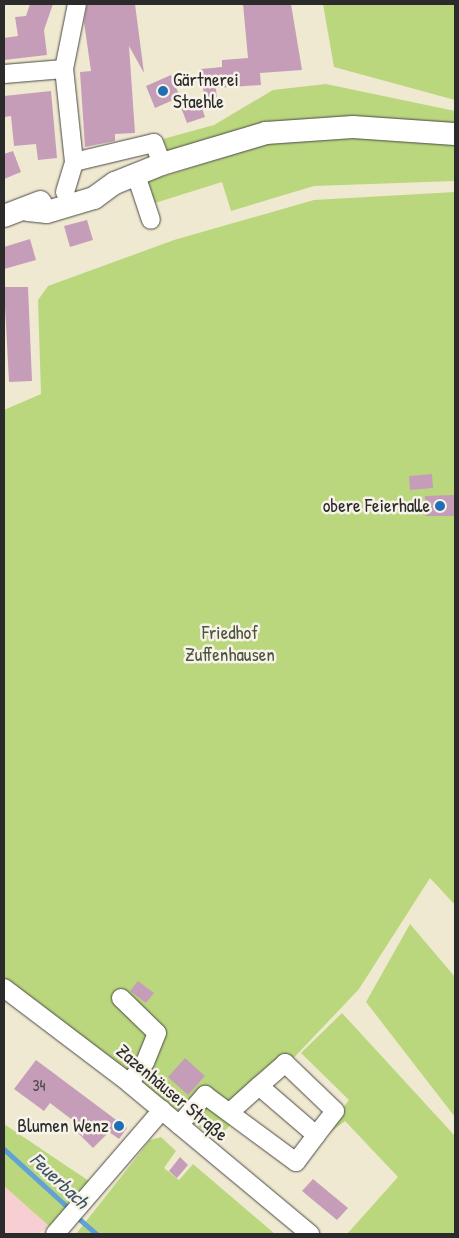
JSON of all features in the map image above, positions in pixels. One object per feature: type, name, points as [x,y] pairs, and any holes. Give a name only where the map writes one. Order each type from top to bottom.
[{"type":"main road","points":[[4,216],[28,210],[47,212],[77,203],[115,183],[162,164],[256,136],[308,129],[354,127],[455,134]]},
{"type":"main road","points":[[28,210],[70,177],[115,183]]},
{"type":"street","points":[[77,4],[64,69],[70,177],[154,142],[162,164]]},
{"type":"street","points":[[4,74],[64,69]]},
{"type":"street","points":[[136,175],[151,220]]},
{"type":"street","name":"Zazenhäuser Straße","points":[[4,988],[129,1083],[310,1234]]},
{"type":"street","points":[[121,998],[156,1034],[145,1062],[129,1083]]},
{"type":"street","points":[[179,1125],[205,1095],[225,1114],[231,1112],[285,1063],[335,1111],[296,1162],[231,1112]]},
{"type":"street","points":[[259,1086],[316,1135]]},
{"type":"street","points":[[60,1229],[86,1202],[162,1110]]},
{"type":"shaded area","points":[[4,1186],[49,1226],[38,1234],[4,1234]]},
{"type":"green space","points":[[323,4],[455,4],[455,100],[334,67]]},
{"type":"green space","points":[[326,84],[455,111],[455,124],[168,152],[163,139],[214,125],[273,90]]},
{"type":"green space","points":[[318,136],[455,144],[455,181],[314,186],[231,211],[222,182],[155,203],[148,181],[267,144]]},
{"type":"green space","name":"Friedhof Zuffenhausen","points":[[455,192],[455,905],[430,878],[359,989],[216,1140],[4,977],[4,410],[41,394],[38,300],[48,286],[174,240],[314,200]]},
{"type":"green space","points":[[410,924],[455,977],[455,1117],[366,1002]]},
{"type":"green space","points":[[342,1013],[455,1136],[455,1234],[347,1234],[398,1177],[345,1121],[314,1145],[349,1100],[301,1053]]},
{"type":"green space","points":[[4,1124],[89,1181],[49,1226],[4,1186]]},
{"type":"green space","points":[[161,1137],[176,1151],[164,1168],[179,1180],[193,1164],[275,1234],[76,1234],[150,1140]]},
{"type":"building","points":[[30,4],[53,4],[44,30],[47,55],[4,60],[4,38],[18,36],[15,17],[26,16]]},
{"type":"building","points":[[87,4],[135,4],[144,73],[129,46],[135,133],[115,134],[115,141],[85,147],[80,72],[91,71],[84,22]]},
{"type":"building","points":[[243,4],[291,4],[302,70],[260,73],[261,85],[216,88],[217,104],[205,105],[201,69],[222,67],[222,60],[248,58]]},
{"type":"building","name":"Gärtnerei Staehle","points":[[171,75],[180,97],[155,108],[146,86]]},
{"type":"building","points":[[51,91],[57,158],[38,160],[36,144],[14,146],[11,116],[4,117],[4,96]]},
{"type":"building","points":[[199,99],[205,117],[187,123],[180,105]]},
{"type":"building","points":[[13,151],[21,172],[4,179],[4,154]]},
{"type":"building","points":[[87,220],[93,240],[70,247],[64,226]]},
{"type":"building","points":[[30,239],[36,260],[4,269],[4,247]]},
{"type":"building","points":[[4,287],[28,287],[32,381],[9,382]]},
{"type":"building","points":[[432,474],[433,488],[410,490],[409,476]]},
{"type":"building","name":"obere Feierhalle","points":[[455,495],[455,516],[425,516],[425,496]]},
{"type":"building","points":[[138,981],[154,993],[146,1003],[130,991]]},
{"type":"building","points":[[185,1058],[205,1076],[188,1095],[168,1077]]},
{"type":"building","points":[[36,1060],[127,1128],[119,1139],[109,1132],[93,1148],[75,1130],[79,1125],[50,1103],[44,1111],[14,1089]]},
{"type":"building","points":[[180,1157],[188,1165],[177,1178],[169,1171]]},
{"type":"building","points":[[313,1179],[348,1208],[337,1220],[302,1191]]},
{"type":"waterway","name":"Feuerbach","points":[[4,1149],[71,1210]]},
{"type":"waterway","name":"Feuerbach","points":[[76,1216],[97,1234]]},
{"type":"place","name":"Gärtnerei Staehle","points":[[163,91]]},
{"type":"place","name":"obere Feierhalle","points":[[440,506]]},
{"type":"place","name":"Blumen Wenz","points":[[119,1126]]}]
